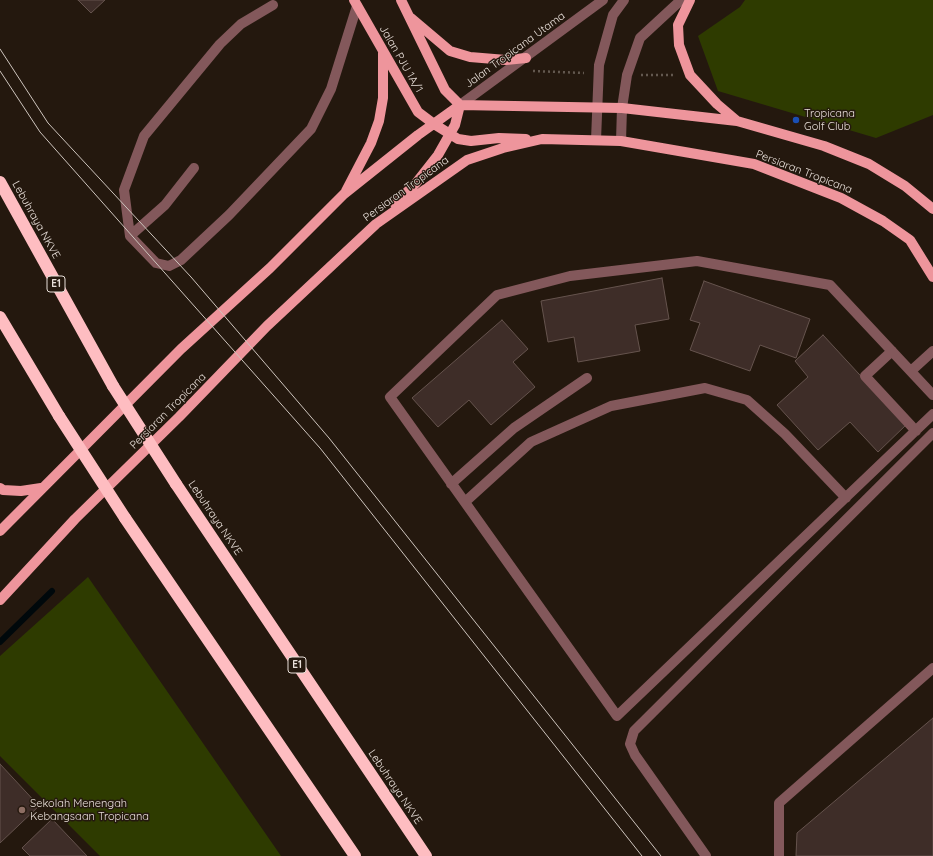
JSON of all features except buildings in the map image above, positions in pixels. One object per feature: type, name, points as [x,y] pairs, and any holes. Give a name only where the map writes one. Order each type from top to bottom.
[{"type":"highway","name":"Lebuhraya NKVE","points":[[0,182],[112,386],[176,484],[426,856]]},
{"type":"highway","points":[[0,317],[58,416],[125,518],[355,856]]},
{"type":"main road","points":[[401,0],[445,90],[460,105]]},
{"type":"main road","points":[[690,0],[678,25],[678,45],[690,75],[717,104],[737,120]]},
{"type":"main road","name":"Jalan PJU 1A/1","points":[[355,3],[418,112],[434,124],[458,139],[471,141],[499,138],[542,139]]},
{"type":"main road","points":[[411,18],[450,51],[470,57],[506,60],[526,58]]},
{"type":"main road","points":[[344,194],[371,143],[380,121],[383,98],[383,53]]},
{"type":"main road","points":[[376,224],[416,183],[438,155],[450,134],[460,105]]},
{"type":"main road","points":[[0,529],[181,350],[270,268],[344,194],[460,105],[622,108],[737,120],[824,146],[869,164],[905,186],[933,209]]},
{"type":"main road","name":"Persiaran Tropicana","points":[[0,600],[75,519],[179,417],[267,326],[376,224],[467,160],[503,148],[542,139],[621,142],[754,164],[841,198],[883,220],[910,240],[933,277]]},
{"type":"main road","points":[[0,488],[3,490],[21,491],[41,488]]},
{"type":"street","name":"Jalan Tropicana Utama","points":[[460,105],[509,71],[603,0]]},
{"type":"street","points":[[596,140],[598,73],[613,16],[624,0]]},
{"type":"street","points":[[621,142],[622,108],[630,64],[640,38],[681,0]]},
{"type":"street","points":[[273,6],[241,24],[220,44],[144,136],[124,190],[130,236],[156,263],[169,266],[181,260],[229,214],[311,129],[331,88],[355,3]]},
{"type":"street","points":[[130,236],[165,205],[194,168]]},
{"type":"street","points":[[933,394],[830,285],[697,261],[570,276],[497,295],[390,396],[617,716],[933,414]]},
{"type":"street","points":[[892,351],[865,376],[916,431]]},
{"type":"street","points":[[911,371],[933,351]]},
{"type":"street","points":[[452,484],[514,428],[587,378]]},
{"type":"street","points":[[465,502],[531,442],[611,406],[705,388],[747,400],[785,434],[846,498]]},
{"type":"street","points":[[706,856],[636,755],[630,744],[634,731],[933,433]]},
{"type":"street","points":[[778,856],[779,803],[933,668]]},
{"type":"path","points":[[509,71],[598,73]]},
{"type":"path","points":[[641,76],[690,75]]},
{"type":"green space","points":[[745,0],[933,0],[933,115],[876,138],[718,91],[698,36],[740,7]]},
{"type":"green space","points":[[88,577],[281,856],[100,856],[0,756],[0,656]]},
{"type":"waterway","points":[[0,642],[52,591]]},
{"type":"tram line","points":[[0,49],[48,123],[191,277],[329,438],[661,856]]},
{"type":"tram line","points":[[0,71],[40,132],[320,448],[642,856]]},
{"type":"place","name":"Tropicana Golf Club","points":[[796,120]]},
{"type":"place","name":"Sekolah Menengah Kebangsaan Tropicana","points":[[22,810]]}]
